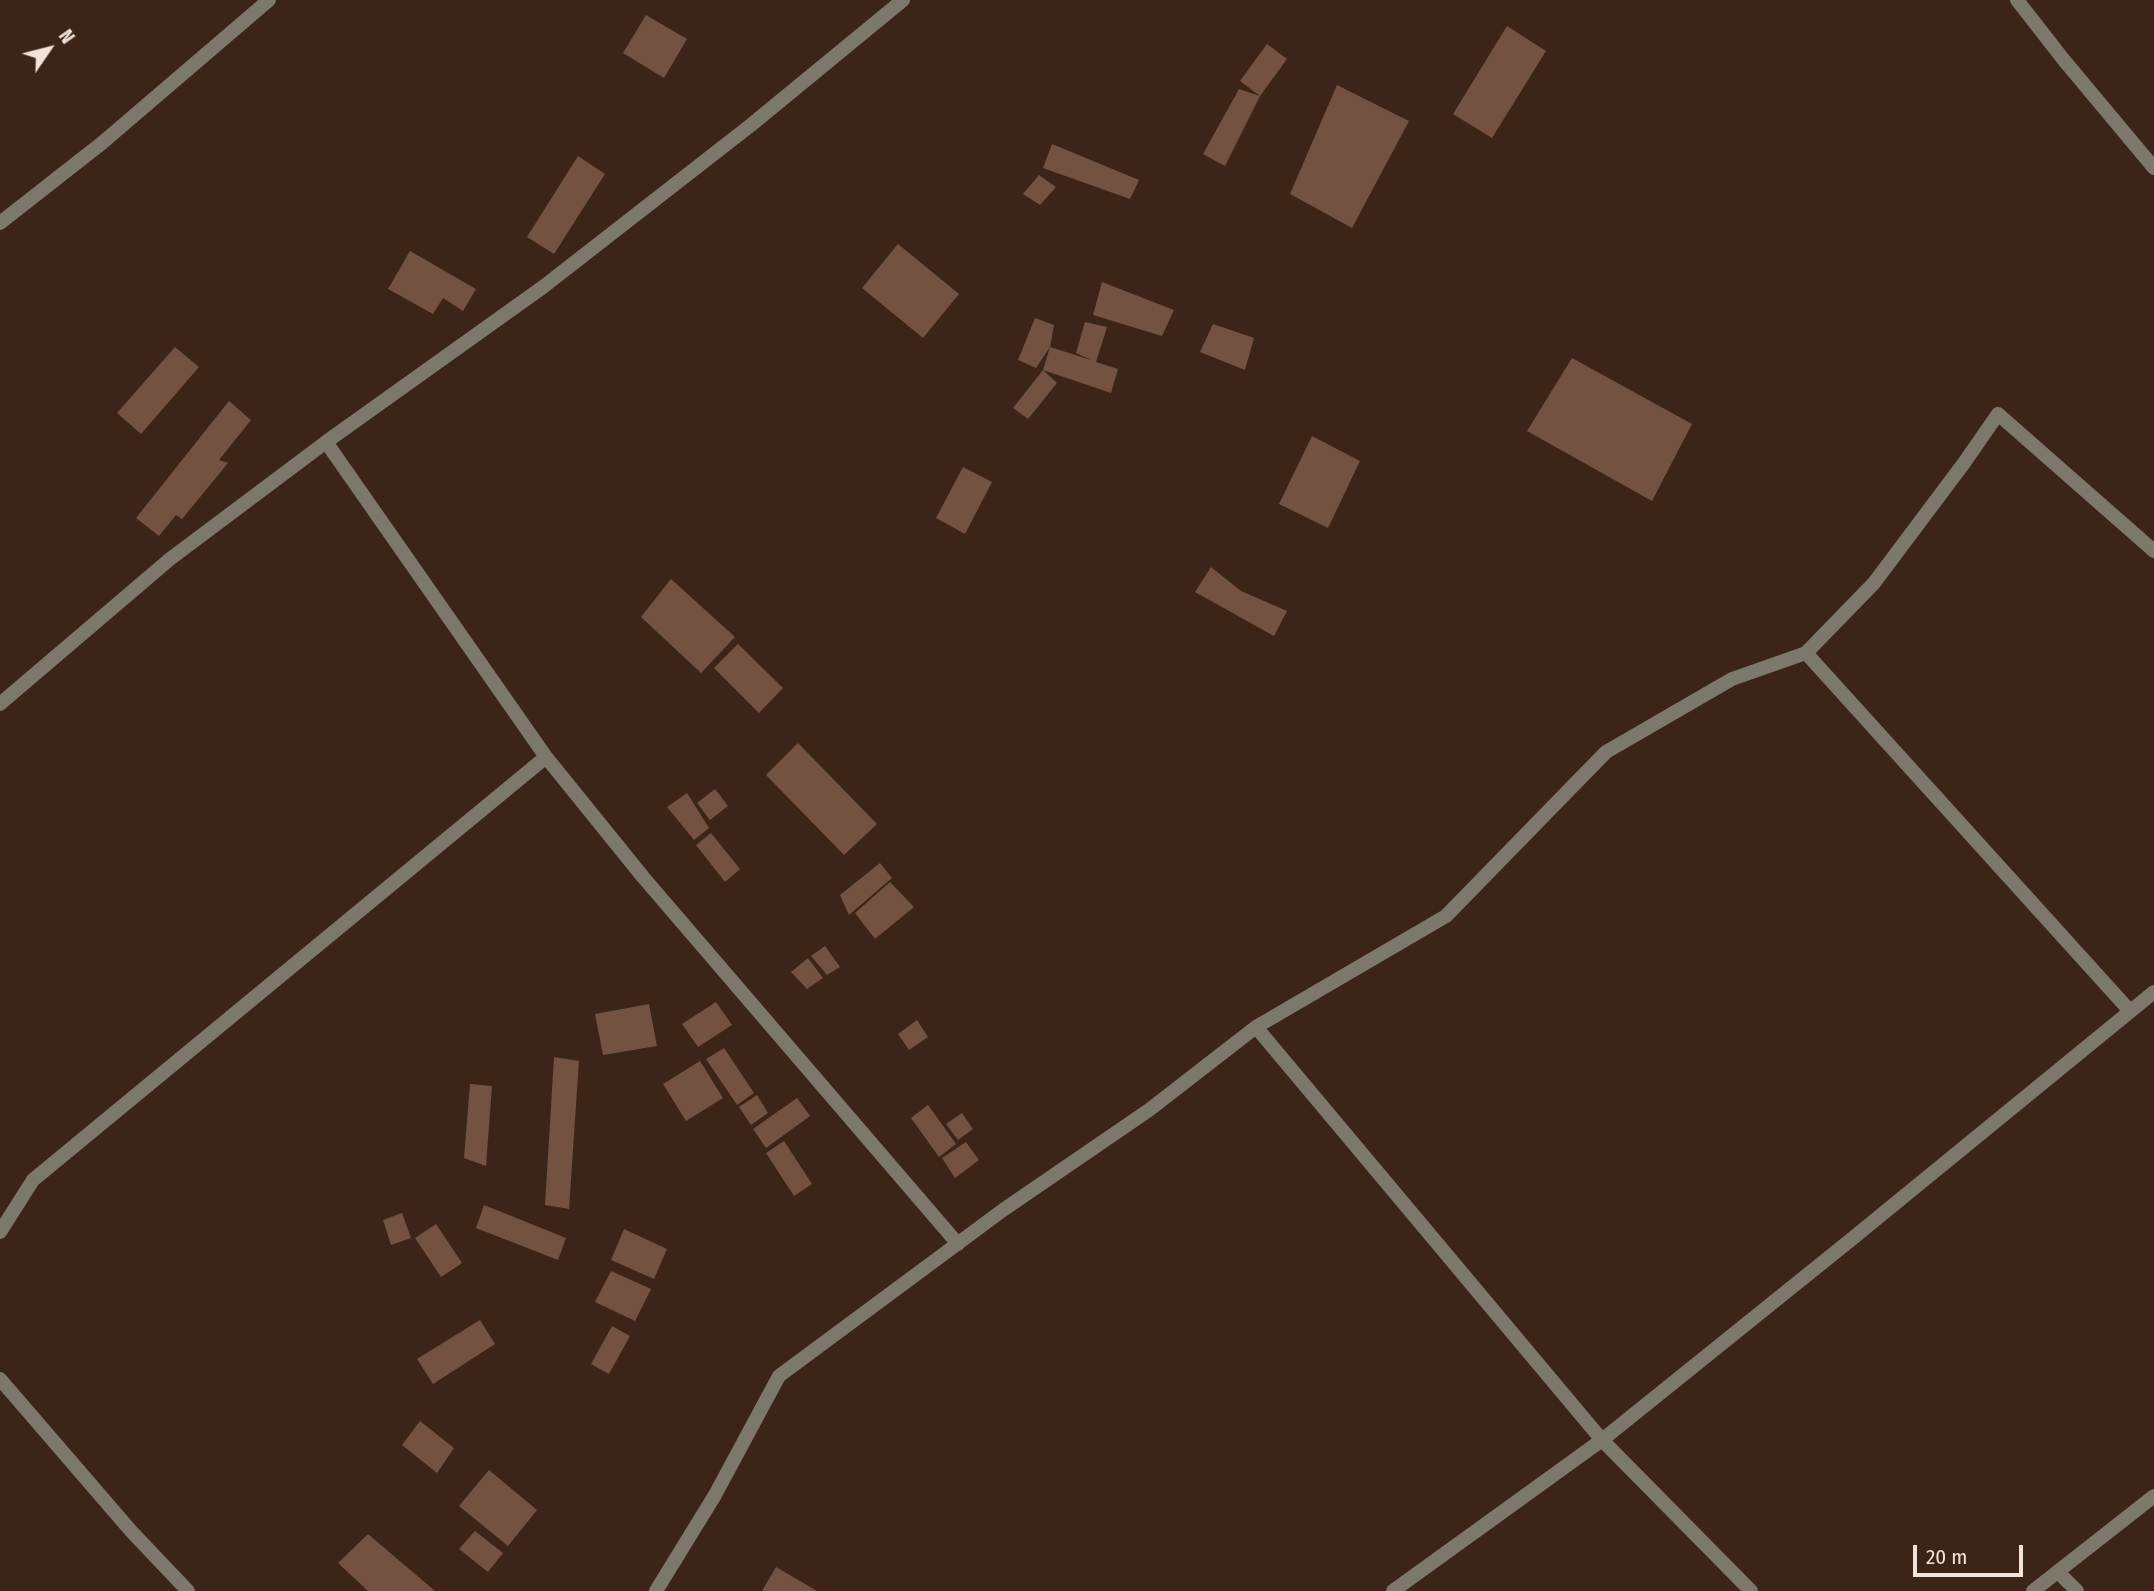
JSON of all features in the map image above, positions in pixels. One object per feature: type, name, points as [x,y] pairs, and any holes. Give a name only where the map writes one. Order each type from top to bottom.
[{"type":"street","points":[[0,223],[102,143],[269,0]]},
{"type":"street","points":[[0,704],[170,559],[326,442],[543,287],[751,125],[904,0]]},
{"type":"street","points":[[2017,0],[2154,168]]},
{"type":"street","points":[[656,1591],[715,1495],[779,1376],[1003,1210],[1149,1110],[1256,1027],[1446,916],[1606,752],[1731,679],[1806,653],[1874,583],[1964,463],[1997,414],[2154,551]]},
{"type":"street","points":[[326,442],[546,757],[643,877],[958,1244]]},
{"type":"street","points":[[1806,653],[2130,1011]]},
{"type":"street","points":[[0,1232],[33,1180],[546,757]]},
{"type":"street","points":[[1393,1591],[1602,1440],[2154,992]]},
{"type":"street","points":[[1256,1027],[1602,1440],[1751,1591]]},
{"type":"street","points":[[0,1379],[131,1531],[188,1591]]},
{"type":"street","points":[[2033,1591],[2154,1496]]},
{"type":"street","points":[[2059,1573],[2077,1591]]},
{"type":"building","points":[[646,15],[687,39],[664,78],[623,53]]},
{"type":"building","points":[[1507,26],[1546,51],[1492,138],[1453,114]]},
{"type":"building","points":[[1267,44],[1287,59],[1260,96],[1240,81]]},
{"type":"building","points":[[1337,85],[1409,121],[1352,228],[1290,194]]},
{"type":"building","points":[[1239,89],[1260,96],[1225,166],[1203,154]]},
{"type":"building","points":[[1052,144],[1139,180],[1130,199],[1043,168]]},
{"type":"building","points":[[578,156],[605,174],[554,254],[527,237]]},
{"type":"building","points":[[1039,175],[1056,187],[1040,205],[1023,194]]},
{"type":"building","points":[[898,244],[959,294],[923,338],[862,288]]},
{"type":"building","points":[[410,251],[476,289],[463,311],[443,298],[433,314],[388,289]]},
{"type":"building","points":[[1102,282],[1174,310],[1162,336],[1093,315]]},
{"type":"building","points":[[1035,318],[1054,325],[1050,347],[1036,368],[1018,360]]},
{"type":"building","points":[[1085,322],[1107,327],[1096,362],[1118,369],[1111,393],[1043,370],[1050,347],[1091,360],[1076,353]]},
{"type":"building","points":[[1213,324],[1254,338],[1245,370],[1200,352]]},
{"type":"building","points":[[175,347],[199,367],[141,434],[117,413]]},
{"type":"building","points":[[1572,358],[1692,424],[1652,501],[1527,431]]},
{"type":"building","points":[[1043,370],[1057,383],[1028,419],[1013,408]]},
{"type":"building","points":[[229,401],[251,420],[219,460],[228,463],[182,519],[176,515],[159,536],[136,518]]},
{"type":"building","points":[[1312,436],[1360,461],[1328,528],[1279,504]]},
{"type":"building","points":[[963,467],[992,482],[965,534],[936,518]]},
{"type":"building","points":[[1211,567],[1241,591],[1287,611],[1274,636],[1195,592]]},
{"type":"building","points":[[671,579],[735,637],[701,673],[641,617]]},
{"type":"building","points":[[738,644],[783,688],[759,713],[714,668]]},
{"type":"building","points":[[798,743],[877,824],[844,855],[766,775]]},
{"type":"building","points":[[715,789],[728,806],[710,820],[697,803]]},
{"type":"building","points":[[687,793],[709,828],[694,840],[667,807]]},
{"type":"building","points":[[711,833],[740,869],[725,882],[696,845]]},
{"type":"building","points":[[880,863],[892,878],[849,915],[840,895]]},
{"type":"building","points":[[890,882],[914,907],[875,939],[855,913]]},
{"type":"building","points":[[825,946],[840,967],[827,975],[811,956]]},
{"type":"building","points":[[808,958],[823,978],[807,989],[791,972]]},
{"type":"building","points":[[716,1002],[732,1025],[698,1047],[682,1024]]},
{"type":"building","points":[[649,1004],[657,1046],[603,1055],[595,1014]]},
{"type":"building","points":[[917,1020],[928,1037],[909,1050],[898,1034]]},
{"type":"building","points":[[724,1048],[754,1093],[737,1105],[706,1059]]},
{"type":"building","points":[[554,1057],[579,1061],[569,1209],[545,1205]]},
{"type":"building","points":[[700,1061],[723,1098],[686,1121],[663,1084]]},
{"type":"building","points":[[470,1084],[492,1086],[486,1166],[464,1158]]},
{"type":"building","points":[[757,1095],[768,1113],[751,1125],[739,1107]]},
{"type":"building","points":[[797,1098],[810,1116],[766,1148],[753,1129]]},
{"type":"building","points":[[928,1105],[956,1144],[939,1157],[911,1118]]},
{"type":"building","points":[[962,1113],[973,1129],[958,1140],[946,1124]]},
{"type":"building","points":[[784,1141],[812,1184],[794,1196],[766,1153]]},
{"type":"building","points":[[966,1142],[979,1160],[955,1178],[942,1158]]},
{"type":"building","points":[[484,1205],[566,1238],[558,1260],[476,1228]]},
{"type":"building","points":[[402,1213],[411,1238],[391,1245],[383,1220]]},
{"type":"building","points":[[436,1224],[462,1263],[441,1277],[415,1238]]},
{"type":"building","points":[[624,1229],[667,1249],[654,1279],[611,1260]]},
{"type":"building","points":[[611,1271],[651,1289],[635,1321],[595,1302]]},
{"type":"building","points":[[480,1320],[495,1344],[433,1384],[417,1359]]},
{"type":"building","points":[[612,1326],[630,1336],[609,1374],[591,1364]]},
{"type":"building","points":[[420,1421],[454,1448],[437,1473],[402,1445]]},
{"type":"building","points":[[489,1470],[537,1510],[508,1546],[459,1506]]},
{"type":"building","points":[[475,1531],[503,1553],[488,1572],[459,1549]]},
{"type":"building","points":[[368,1534],[435,1591],[368,1591],[338,1563]]},
{"type":"building","points":[[776,1567],[817,1591],[762,1591]]}]
